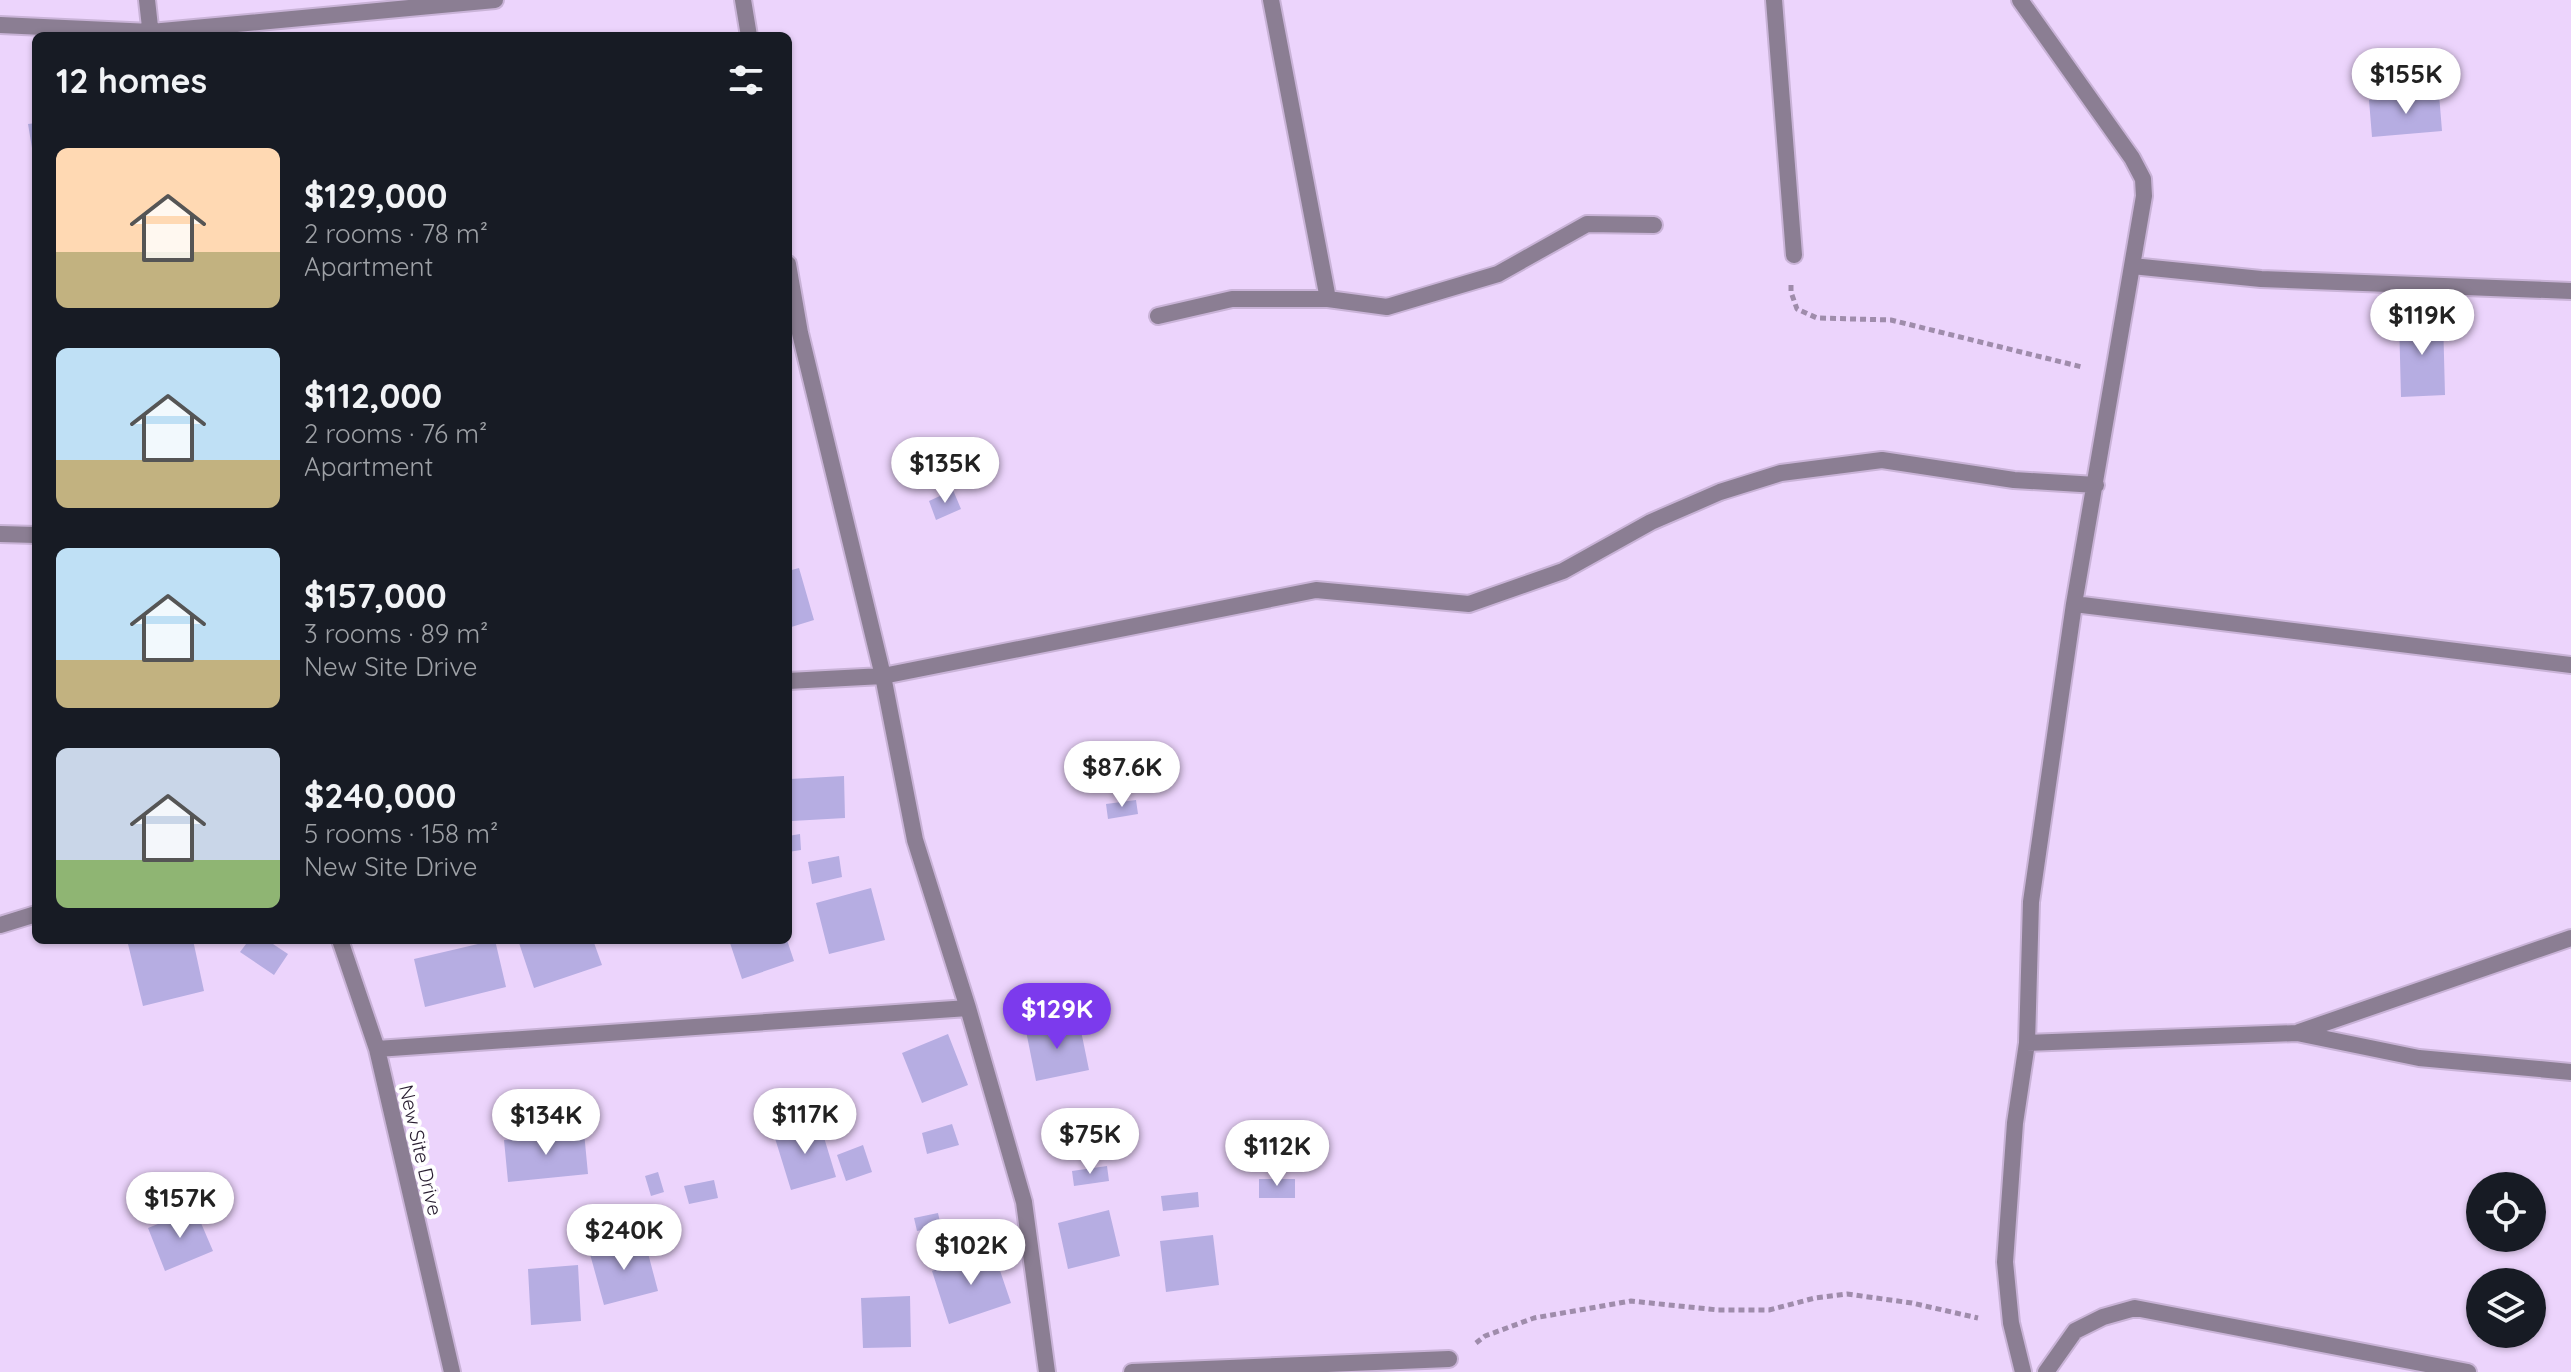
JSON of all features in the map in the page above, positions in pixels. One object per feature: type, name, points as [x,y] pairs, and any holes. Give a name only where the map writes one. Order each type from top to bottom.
[{"type":"street","points":[[147,0],[151,32]]},
{"type":"street","points":[[171,32],[495,0]]},
{"type":"street","points":[[743,0],[748,32]]},
{"type":"street","points":[[1271,0],[1328,299]]},
{"type":"street","points":[[1774,0],[1794,255]]},
{"type":"street","points":[[2020,0],[2124,146],[2143,179],[2144,196],[2074,604],[2031,902],[2027,1043],[2015,1123],[2005,1262],[2011,1323],[2023,1372]]},
{"type":"street","points":[[0,25],[117,32]]},
{"type":"street","points":[[1158,316],[1232,299],[1328,299],[1387,307],[1498,274],[1587,224],[1654,225]]},
{"type":"street","points":[[2132,266],[2261,279],[2571,291]]},
{"type":"street","points":[[792,310],[794,333],[883,676],[915,840],[1024,1202],[1047,1372]]},
{"type":"street","points":[[792,681],[883,676],[1316,590],[1469,604],[1563,571],[1651,522],[1720,492],[1781,473],[1882,460],[2014,480],[2096,485]]},
{"type":"street","points":[[0,534],[32,535]]},
{"type":"street","points":[[2074,604],[2571,665]]},
{"type":"street","points":[[0,925],[32,915]]},
{"type":"street","points":[[2297,1033],[2571,938]]},
{"type":"street","name":"New Site Drive","points":[[341,944],[377,1049],[452,1372]]},
{"type":"street","points":[[377,1049],[968,1008]]},
{"type":"street","points":[[2027,1043],[2297,1033],[2419,1058],[2571,1072]]},
{"type":"street","points":[[2046,1372],[2075,1331],[2103,1317],[2135,1308],[2468,1372]]},
{"type":"street","points":[[1132,1372],[1449,1359]]},
{"type":"path","points":[[1794,255],[1791,292],[1797,309],[1817,318],[1891,320],[2114,375]]},
{"type":"path","points":[[1449,1359],[1485,1336],[1534,1318],[1631,1301],[1718,1310],[1769,1310],[1815,1298],[1847,1294],[1912,1303],[2011,1323]]},
{"type":"building","points":[[2439,94],[2442,131],[2372,137],[2369,100]]},
{"type":"building","points":[[28,124],[32,124],[32,148]]},
{"type":"building","points":[[2443,318],[2445,395],[2401,397],[2399,319]]},
{"type":"building","points":[[953,490],[961,509],[936,520],[929,501]]},
{"type":"building","points":[[799,568],[814,620],[792,627],[792,570]]},
{"type":"building","points":[[844,776],[845,818],[792,821],[792,779]]},
{"type":"building","points":[[1136,800],[1138,814],[1108,819],[1106,804]]},
{"type":"building","points":[[800,834],[801,850],[792,851],[792,835]]},
{"type":"building","points":[[839,856],[842,877],[812,884],[808,862]]},
{"type":"building","points":[[871,888],[885,940],[829,954],[816,903]]},
{"type":"building","points":[[128,944],[194,944],[204,991],[143,1006]]},
{"type":"building","points":[[246,944],[273,944],[288,954],[274,975],[240,952]]},
{"type":"building","points":[[478,944],[496,944],[506,987],[425,1007],[414,959]]},
{"type":"building","points":[[519,944],[594,944],[602,965],[534,988]]},
{"type":"building","points":[[730,944],[788,944],[794,961],[742,979]]},
{"type":"building","points":[[1079,1021],[1089,1070],[1036,1081],[1026,1031]]},
{"type":"building","points":[[948,1034],[968,1085],[922,1103],[902,1053]]},
{"type":"building","points":[[819,1121],[836,1177],[791,1190],[774,1135]]},
{"type":"building","points":[[952,1124],[959,1145],[927,1154],[922,1133]]},
{"type":"building","points":[[584,1132],[588,1174],[508,1182],[504,1140]]},
{"type":"building","points":[[863,1145],[872,1172],[846,1181],[837,1155]]},
{"type":"building","points":[[1107,1166],[1109,1181],[1074,1186],[1072,1171]]},
{"type":"building","points":[[658,1172],[664,1192],[651,1196],[645,1176]]},
{"type":"building","points":[[1259,1179],[1295,1179],[1295,1198],[1259,1198]]},
{"type":"building","points":[[714,1180],[718,1198],[689,1204],[684,1186]]},
{"type":"building","points":[[1198,1192],[1199,1207],[1163,1211],[1161,1196]]},
{"type":"building","points":[[195,1209],[213,1251],[165,1271],[148,1228]]},
{"type":"building","points":[[1109,1210],[1120,1256],[1068,1269],[1058,1223]]},
{"type":"building","points":[[938,1213],[941,1226],[917,1231],[914,1218]]},
{"type":"building","points":[[608,1223],[611,1235],[592,1240],[589,1228]]},
{"type":"building","points":[[1213,1235],[1219,1285],[1166,1292],[1160,1241]]},
{"type":"building","points":[[644,1238],[658,1291],[604,1305],[590,1254]]},
{"type":"building","points":[[993,1250],[1011,1303],[949,1324],[932,1271]]},
{"type":"building","points":[[578,1265],[581,1321],[531,1325],[528,1269]]},
{"type":"building","points":[[910,1296],[911,1347],[863,1348],[861,1298]]}]
